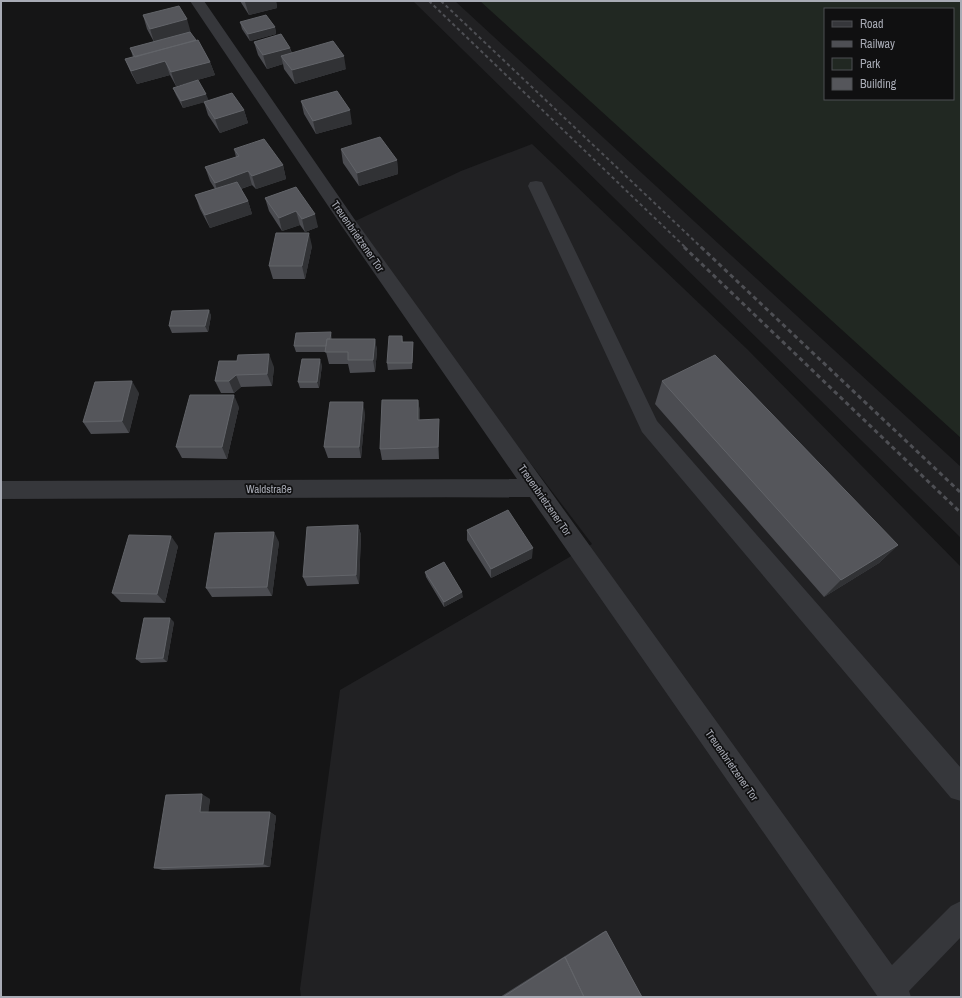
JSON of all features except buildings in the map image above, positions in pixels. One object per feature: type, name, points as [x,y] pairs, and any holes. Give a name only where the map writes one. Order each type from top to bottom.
[{"type":"street","name":"Treuenbrietzener Tor","points":[[197,1],[349,224],[893,993]]},
{"type":"street","points":[[536,186],[649,426],[961,788]]},
{"type":"street","name":"Waldstraße","points":[[1,490],[537,488]]},
{"type":"street","points":[[893,993],[961,916]]},
{"type":"shaded area","points":[[413,1],[455,1],[961,467],[961,538]]},
{"type":"shaded area","points":[[532,144],[747,349],[961,567],[961,997],[301,997],[300,989],[340,690],[592,544],[349,224],[461,171]]},
{"type":"green space","points":[[480,1],[961,1],[961,438]]},
{"type":"railway","points":[[429,1],[686,248]]},
{"type":"railway","points":[[441,1],[702,248]]},
{"type":"railway","points":[[684,247],[961,513]]},
{"type":"railway","points":[[701,247],[961,493]]}]
